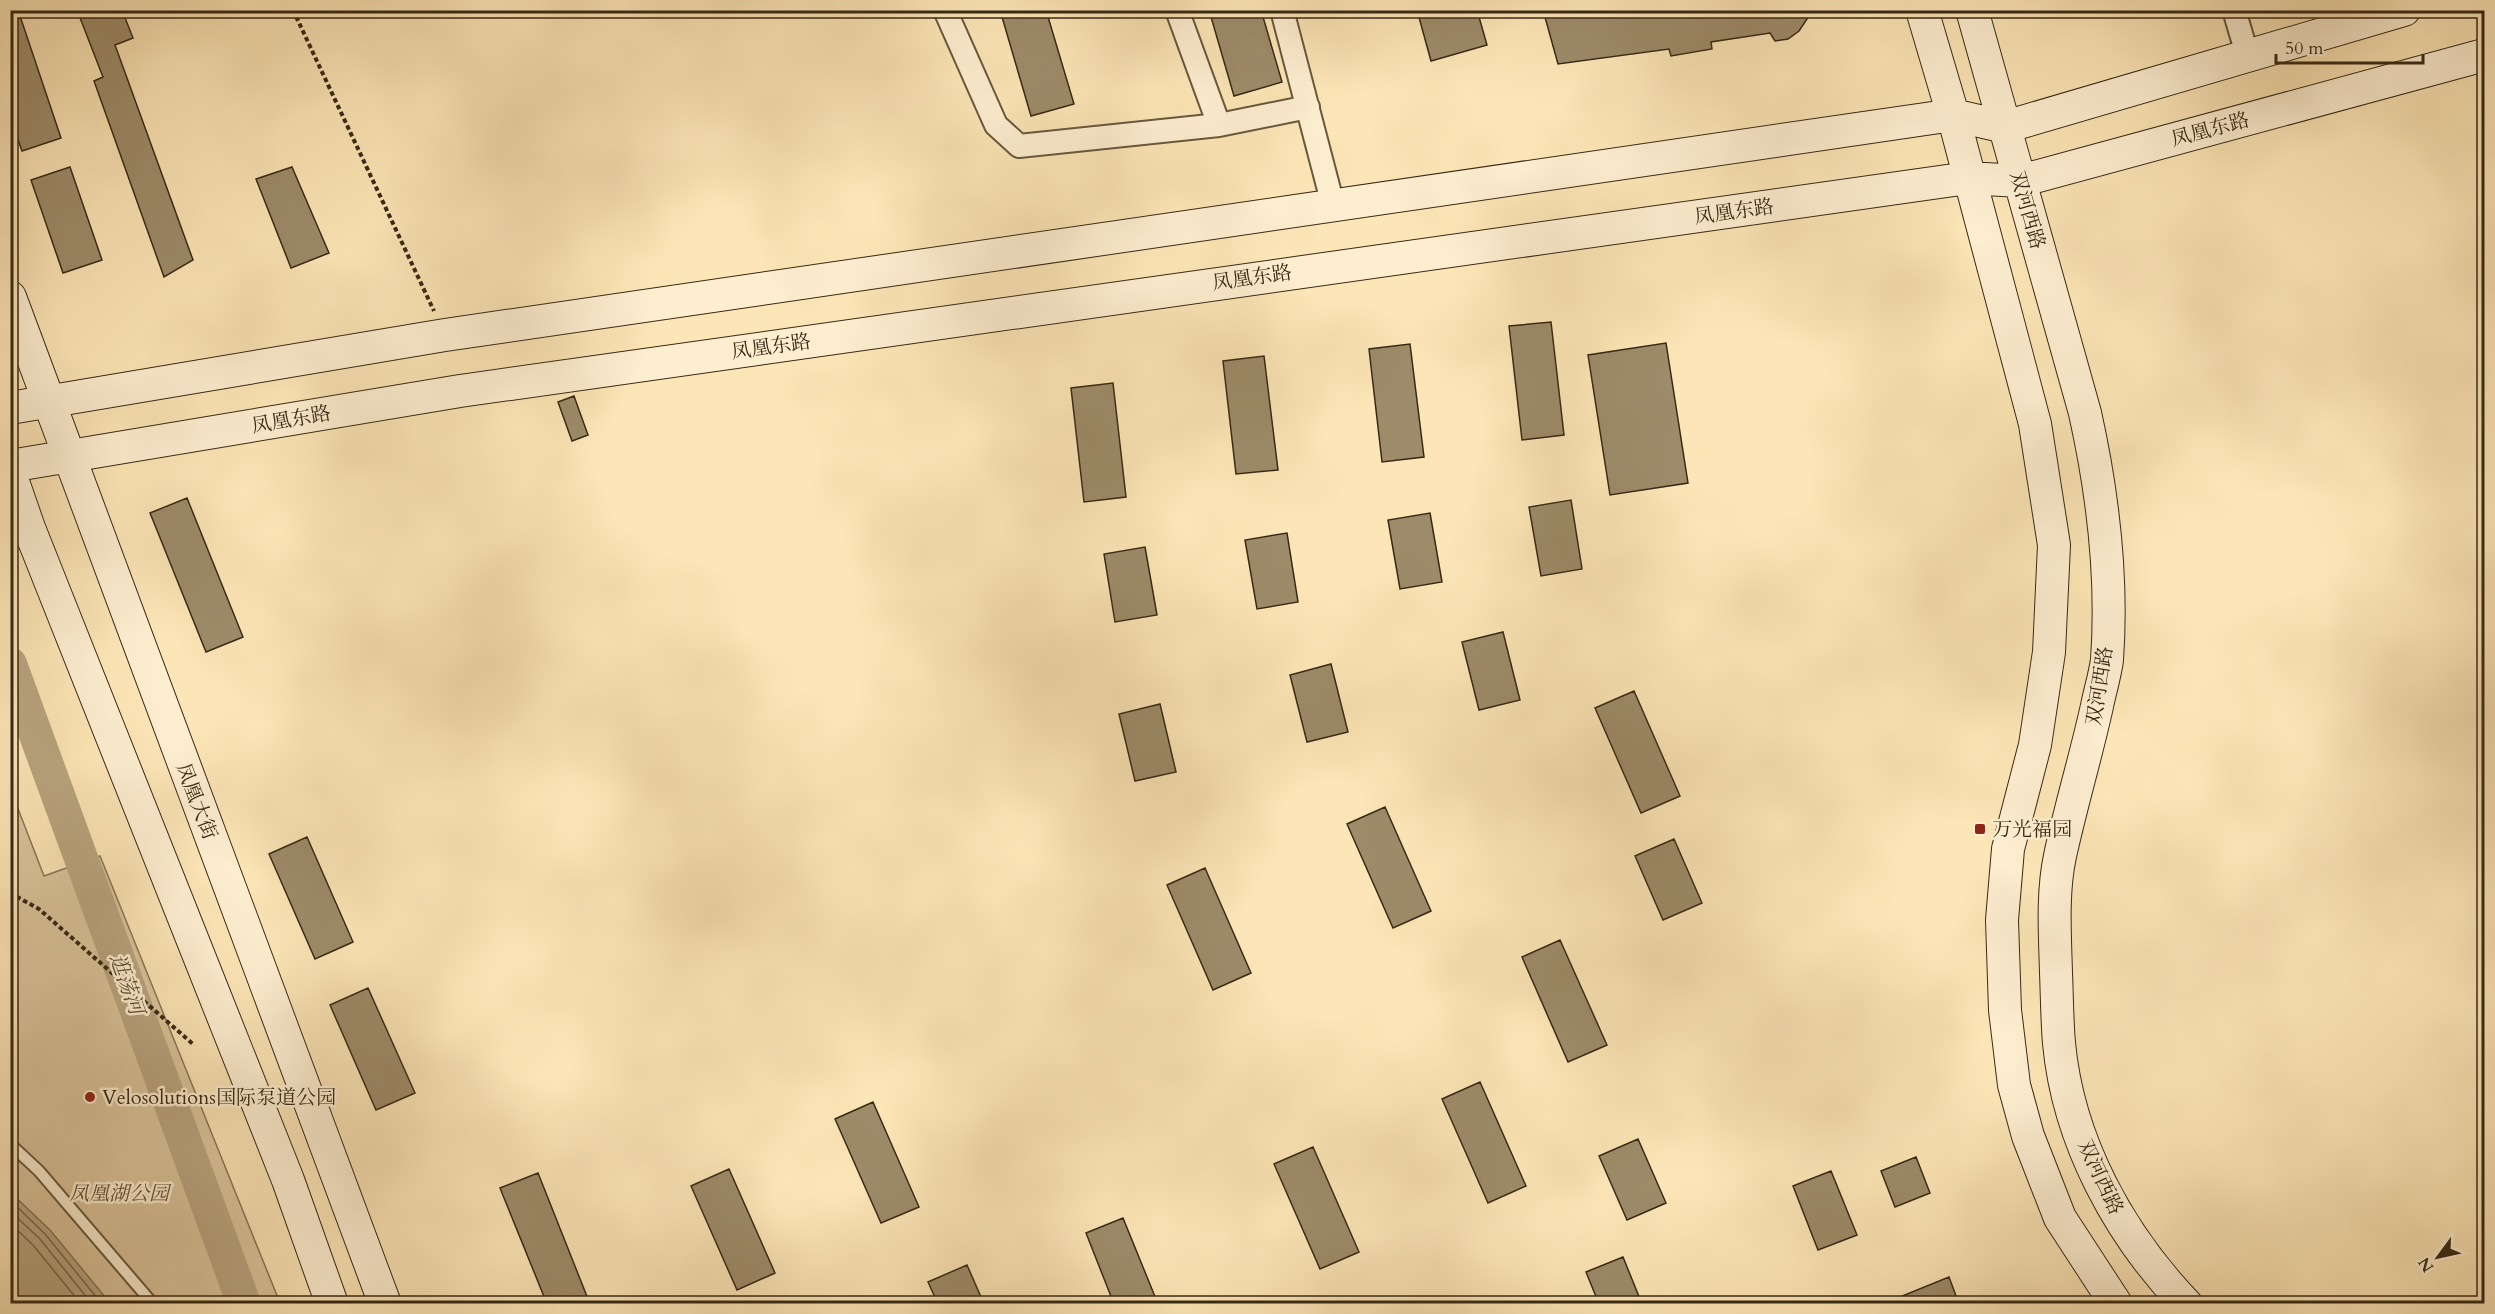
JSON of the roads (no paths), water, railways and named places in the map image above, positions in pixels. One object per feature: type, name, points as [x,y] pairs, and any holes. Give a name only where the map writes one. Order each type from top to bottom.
[{"type":"street","points":[[945,10],[996,125],[1019,146],[1219,125],[1308,107]]},
{"type":"street","points":[[1177,10],[1219,125]]},
{"type":"street","points":[[1282,10],[1333,205]]},
{"type":"street","points":[[1923,10],[2035,424],[2054,544],[2049,652],[2035,746],[2007,849],[2002,920],[2005,1010],[2014,1085],[2028,1136],[2060,1218],[2116,1304]]},
{"type":"street","name":"双河西路","points":[[1972,10],[2085,413],[2100,478],[2108,566],[2106,661],[2086,758],[2060,858],[2054,921],[2059,1045],[2067,1089],[2086,1153],[2101,1185],[2131,1237],[2186,1304]]},
{"type":"street","points":[[2234,10],[2247,54]]},
{"type":"street","points":[[10,408],[445,335],[1953,115],[2004,127],[2247,54],[2404,10]]},
{"type":"street","name":"凤凰东路","points":[[10,466],[460,391],[1968,178],[2020,182],[2484,55]]},
{"type":"street","name":"凤凰大街","points":[[10,297],[385,1304]]},
{"type":"street","points":[[10,473],[28,528],[288,1180],[332,1304]]},
{"type":"lane","points":[[10,1144],[39,1171],[153,1304]]},
{"type":"water","points":[[10,1192],[50,1230],[110,1303],[11,1303]]},
{"type":"waterway","name":"逛荡河","points":[[10,664],[244,1304]]},
{"type":"place","name":"万光福园","points":[[1980,829]]},
{"type":"place","name":"Velosolutions国际泵道公园","points":[[90,1097]]},
{"type":"park label","name":"凤凰湖公园","points":[[119,1193]]}]
